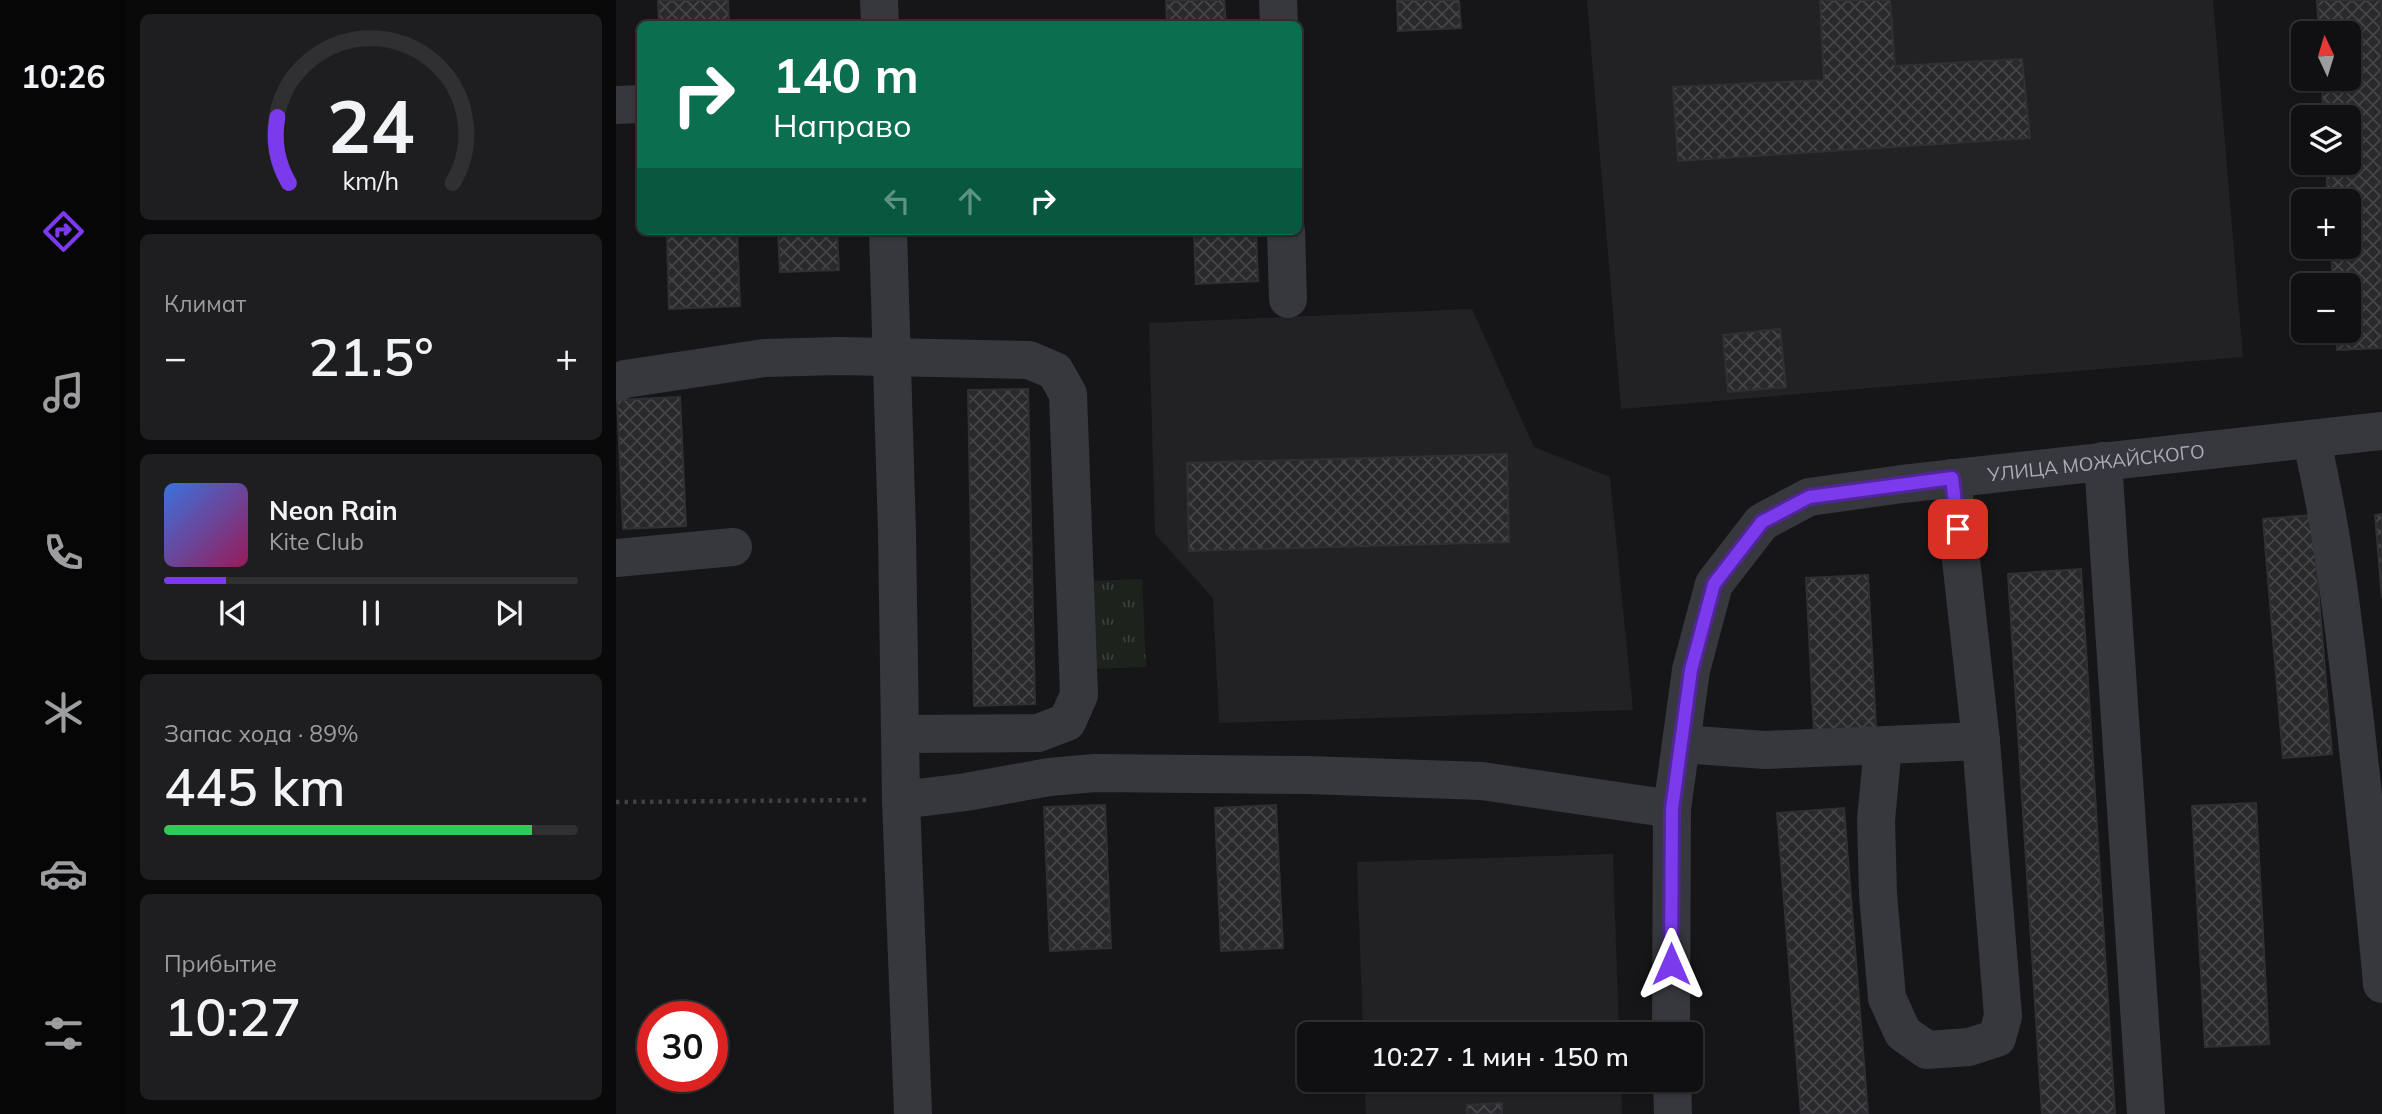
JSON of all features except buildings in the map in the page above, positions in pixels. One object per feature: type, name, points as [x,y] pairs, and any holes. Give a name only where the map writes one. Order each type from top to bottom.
[{"type":"street","points":[[879,0],[880,21]]},
{"type":"street","points":[[1278,0],[1279,21]]},
{"type":"street","points":[[616,105],[637,104]]},
{"type":"street","points":[[888,235],[901,800],[913,1114]]},
{"type":"street","points":[[1286,235],[1288,299]]},
{"type":"street","points":[[616,383],[636,377],[764,358],[839,356],[1029,360],[1055,371],[1068,394],[1079,695],[1067,722],[1038,733],[900,734]]},
{"type":"street","name":"УЛИЦА МОЖАЙСКОГО","points":[[1671,1022],[1672,809],[1691,670],[1714,584],[1762,522],[1809,497],[1952,478],[2382,431]]},
{"type":"street","points":[[2311,439],[2326,499],[2342,612],[2372,867],[2382,984]]},
{"type":"street","points":[[2102,461],[2146,1113]]},
{"type":"street","points":[[1883,746],[1876,820],[1878,894],[1887,998],[1903,1033],[1927,1050],[1969,1047],[1997,1038],[2003,1016],[1981,741],[1952,478]]},
{"type":"street","points":[[616,558],[733,547]]},
{"type":"street","points":[[1681,744],[1765,750],[1981,741]]},
{"type":"street","points":[[901,800],[1049,777],[1095,773],[1308,775],[1482,781],[1672,809]]},
{"type":"street","points":[[1672,1092],[1673,1114]]},
{"type":"path","points":[[616,802],[901,800]]},
{"type":"shaded area","points":[[1587,0],[2213,0],[2243,357],[1621,409]]},
{"type":"shaded area","points":[[1472,309],[1534,447],[1610,477],[1633,710],[1219,723],[1213,598],[1155,534],[1149,323]]},
{"type":"shaded area","points":[[1613,854],[1619,1022],[1363,1022],[1357,862]]},
{"type":"shaded area","points":[[1365,1092],[1621,1092],[1622,1114],[1366,1114]]},
{"type":"green space","points":[[1142,579],[1146,667],[1091,669],[1087,581]]},
{"type":"route","points":[[1671,964],[1672,809],[1691,670],[1714,584],[1762,522],[1809,497],[1952,478],[1958,529]]}]
